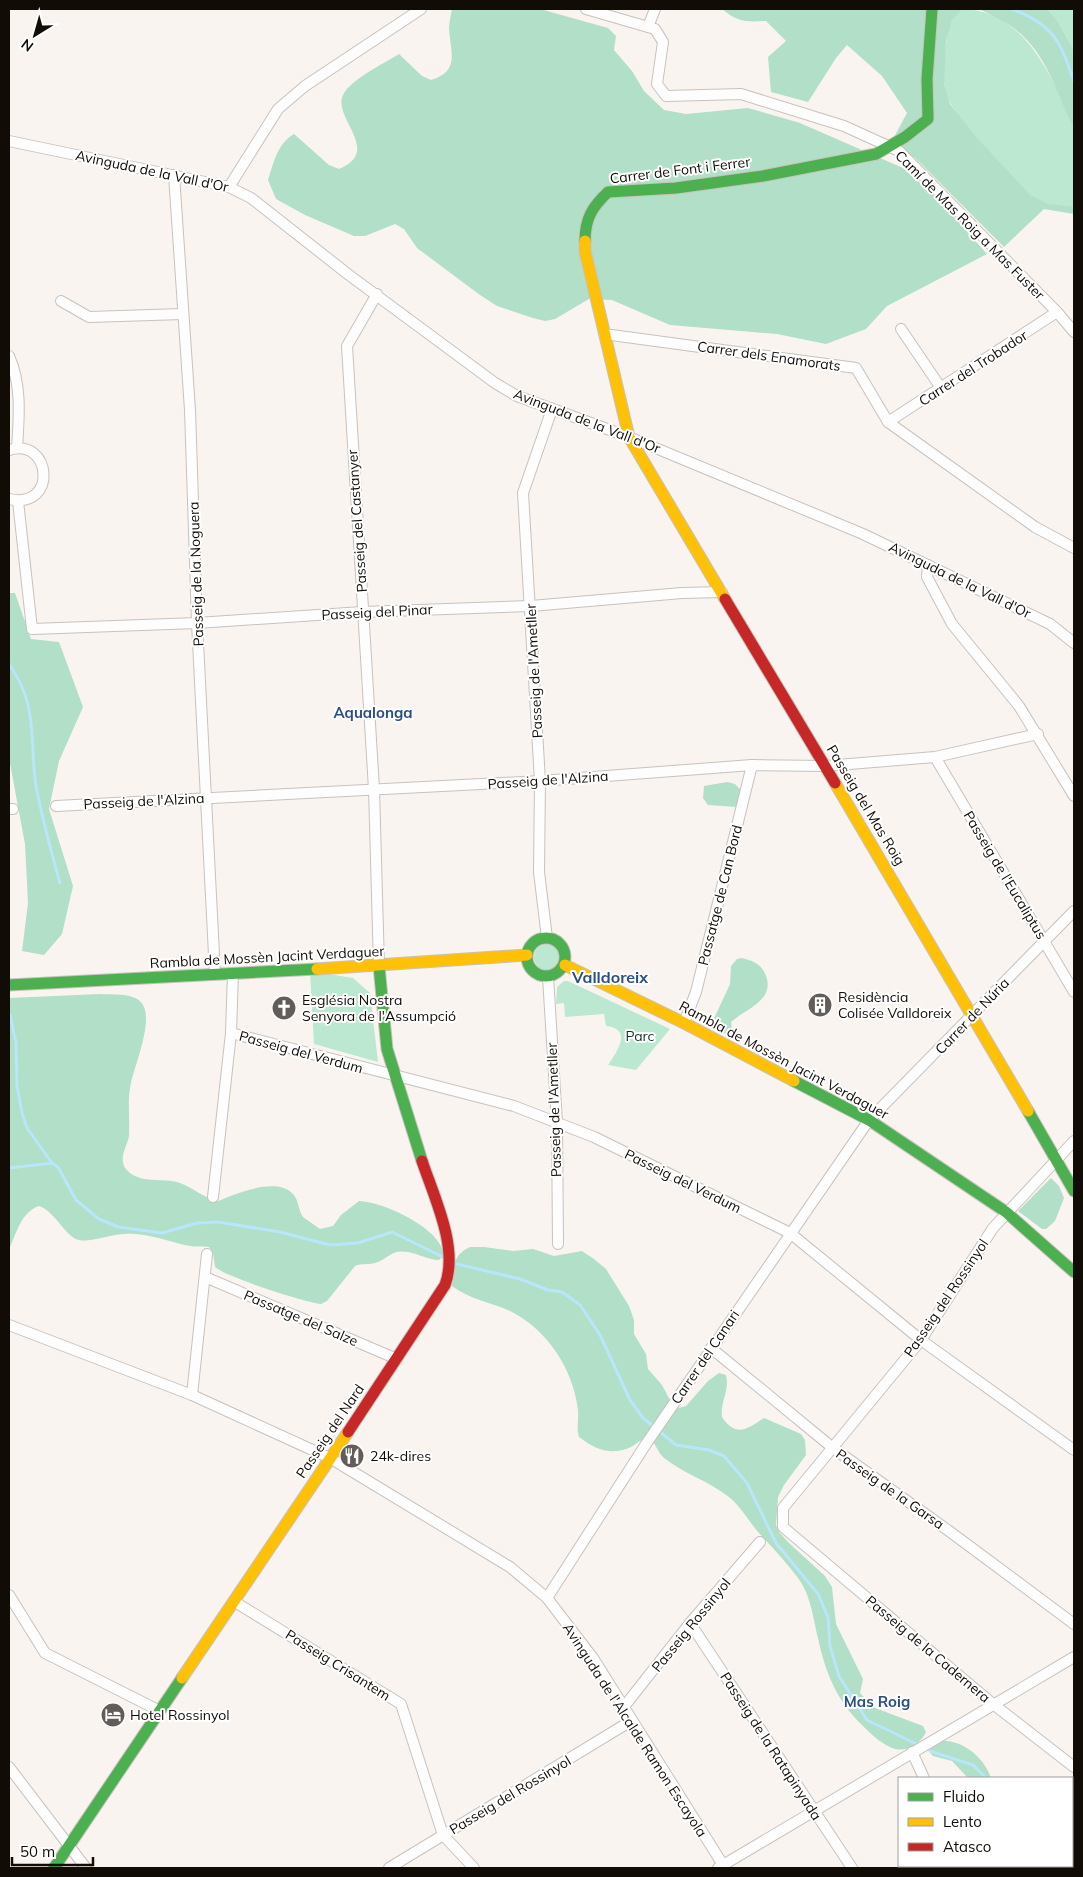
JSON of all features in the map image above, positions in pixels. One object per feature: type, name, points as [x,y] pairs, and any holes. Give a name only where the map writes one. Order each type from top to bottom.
[{"type":"street","points":[[229,187],[278,110],[305,86],[421,9]]},
{"type":"street","points":[[586,9],[648,27],[655,9]]},
{"type":"street","name":"Carrer de Font i Ferrer","points":[[629,437],[585,251],[584,223],[594,205],[608,192],[676,188],[763,176],[876,154],[890,147],[928,119],[927,79],[932,9]]},
{"type":"street","name":"Camí de Mas Roig a Mas Fuster","points":[[648,27],[655,29],[663,42],[657,84],[666,96],[741,94],[844,126],[899,151],[1058,312],[1074,332]]},
{"type":"street","name":"Avinguda de la Vall d'Or","points":[[9,141],[229,187],[251,198],[349,275],[495,383],[517,396],[629,437],[863,534],[1050,624],[1074,643]]},
{"type":"street","name":"Passeig de la Noguera","points":[[174,175],[190,410],[197,623],[215,974]]},
{"type":"street","name":"Passeig del Castanyer","points":[[377,294],[347,346],[374,789],[379,966]]},
{"type":"street","points":[[61,301],[89,317],[183,314]]},
{"type":"street","name":"Carrer del Trobador","points":[[888,422],[1058,312]]},
{"type":"street","points":[[901,329],[941,388]]},
{"type":"street","name":"Carrer dels Enamorats","points":[[604,334],[856,368],[888,422],[1036,527],[1074,548]]},
{"type":"street","points":[[9,356],[15,370],[18,389],[13,449],[35,454],[42,465],[44,474],[40,489],[34,496],[13,500]]},
{"type":"street","name":"Passeig de l'Ametller","points":[[547,938],[539,872],[540,781],[523,493],[552,409]]},
{"type":"street","name":"Passeig del Mas Roig","points":[[629,437],[973,1016],[1074,1191]]},
{"type":"street","name":"Passeig del Pinar","points":[[13,500],[32,629],[197,623],[362,612],[531,606],[682,593],[722,592]]},
{"type":"street","points":[[928,565],[927,577],[952,624],[1019,706],[1038,734],[1074,796]]},
{"type":"street","name":"Passeig de l'Alzina","points":[[56,806],[540,781],[752,765],[825,766],[935,757],[1038,734]]},
{"type":"street","name":"Passeig de l'Eucaliptus","points":[[935,757],[1074,992]]},
{"type":"street","name":"Passatge de Can Bord","points":[[684,1023],[696,992],[752,765]]},
{"type":"street","name":"Carrer de Núria","points":[[869,1120],[973,1016],[1074,910]]},
{"type":"street","points":[[547,938],[559,942],[565,953],[564,965],[558,973],[548,977],[532,971],[527,955],[532,945],[547,938]]},
{"type":"street","name":"Rambla de Mossèn Jacint Verdaguer","points":[[9,985],[379,966],[527,955]]},
{"type":"street","name":"Rambla de Mossèn Jacint Verdaguer","points":[[564,965],[684,1023],[869,1120],[1006,1212],[1074,1272]]},
{"type":"street","name":"Passeig del Nard","points":[[54,1868],[397,1359],[445,1285],[450,1274],[449,1246],[394,1077],[387,1049],[379,966]]},
{"type":"street","points":[[213,1197],[230,1034],[233,973]]},
{"type":"street","name":"Passeig de l'Ametller","points":[[548,977],[557,1122],[558,1244]]},
{"type":"street","name":"Passeig del Verdum","points":[[230,1034],[514,1106],[594,1137],[790,1233],[921,1340],[1074,1450]]},
{"type":"street","name":"Carrer del Canari","points":[[547,1598],[710,1348],[869,1120]]},
{"type":"street","name":"Passeig del Rossinyol","points":[[784,1527],[783,1508],[921,1340],[992,1228],[1074,1141]]},
{"type":"street","points":[[192,1395],[208,1254]]},
{"type":"street","name":"Passatge del Salze","points":[[205,1277],[397,1359]]},
{"type":"street","name":"Avinguda de l'Alcalde Ramon Escayola","points":[[9,1325],[192,1395],[330,1458],[510,1567],[547,1598],[593,1658],[722,1867]]},
{"type":"street","name":"Passeig de la Garsa","points":[[710,1348],[832,1448],[949,1531],[1074,1624]]},
{"type":"street","name":"Passeig de la Cadernera","points":[[784,1527],[993,1704],[1074,1767]]},
{"type":"street","name":"Passeig Rossinyol","points":[[623,1708],[690,1623],[760,1542]]},
{"type":"street","points":[[9,1596],[45,1653],[160,1711]]},
{"type":"street","name":"Passeig Crisantem","points":[[235,1602],[401,1704],[443,1835]]},
{"type":"street","name":"Passeig de la Ratapinyada","points":[[690,1623],[852,1868]]},
{"type":"street","points":[[722,1867],[1074,1657]]},
{"type":"street","name":"Passeig del Rossinyol","points":[[389,1868],[631,1721]]},
{"type":"street","points":[[912,1752],[924,1777]]},
{"type":"street","points":[[9,1767],[86,1868]]},
{"type":"street","points":[[443,1835],[474,1868]]},
{"type":"green space","points":[[452,9],[540,9],[608,28],[616,36],[614,50],[632,71],[644,91],[664,110],[686,114],[748,108],[800,123],[903,168],[937,198],[987,254],[887,306],[866,329],[826,344],[777,334],[670,325],[612,300],[589,299],[555,319],[545,321],[533,318],[497,306],[480,295],[417,248],[404,229],[395,224],[365,236],[354,236],[305,215],[276,199],[268,180],[280,148],[294,134],[329,165],[339,169],[351,162],[357,153],[357,144],[341,104],[343,95],[353,83],[399,54],[422,76],[431,80],[447,71],[452,59],[449,28]]},
{"type":"green space","points":[[722,9],[962,9],[952,20],[946,41],[944,84],[950,104],[977,138],[1030,195],[1048,204],[1074,207],[1074,214],[1044,209],[1004,247],[915,158],[892,141],[907,113],[882,76],[847,45],[836,58],[808,102],[771,92],[768,57],[786,41],[766,21],[742,20]]},
{"type":"green space","points":[[962,9],[980,11],[997,17],[1012,27],[1025,39],[1046,69],[1073,127],[1076,149],[1074,207],[1045,204],[1028,193],[974,135],[952,106],[944,84],[944,58],[950,25]]},
{"type":"green space","points":[[979,9],[1047,9],[1057,20],[1074,51],[1074,128],[1044,63],[1036,51],[1012,27]]},
{"type":"green space","points":[[1047,9],[1074,9],[1074,51],[1057,20]]},
{"type":"green space","points":[[9,593],[15,593],[31,639],[59,642],[83,707],[59,761],[49,809],[73,886],[62,934],[44,955],[22,951],[28,903],[25,844],[9,758]]},
{"type":"green space","points":[[727,782],[735,784],[742,791],[737,807],[708,805],[703,798],[704,786]]},
{"type":"green space","points":[[547,944],[556,948],[560,957],[556,966],[547,970],[538,966],[534,957],[538,948]]},
{"type":"green space","points":[[737,959],[753,961],[759,966],[766,976],[768,984],[763,998],[731,1022],[732,1029],[743,1038],[740,1040],[716,1030],[712,1023],[730,984],[731,966]]},
{"type":"green space","points":[[310,971],[353,978],[370,993],[378,1062],[314,1044]]},
{"type":"green space","name":"Parc","points":[[564,981],[568,981],[670,1029],[636,1070],[608,1065],[620,1042],[621,1036],[619,1032],[614,1028],[606,1026],[604,1014],[565,1017],[564,1003],[556,1004],[557,987]]},
{"type":"green space","points":[[100,994],[130,996],[140,1001],[146,1012],[145,1032],[130,1089],[129,1136],[123,1157],[124,1165],[131,1174],[144,1179],[180,1183],[208,1198],[218,1201],[255,1188],[285,1188],[294,1195],[303,1217],[320,1229],[333,1226],[341,1215],[359,1201],[370,1202],[396,1211],[422,1226],[441,1245],[444,1255],[439,1260],[402,1251],[393,1253],[375,1263],[355,1266],[327,1301],[321,1304],[266,1288],[222,1271],[215,1267],[213,1253],[209,1247],[190,1246],[133,1234],[79,1240],[69,1234],[50,1213],[39,1206],[23,1218],[9,1250],[9,998]]},
{"type":"green space","points":[[1051,1178],[1059,1186],[1064,1198],[1055,1221],[1046,1229],[1042,1229],[1018,1211]]},
{"type":"green space","points":[[470,1247],[513,1251],[533,1249],[554,1256],[582,1251],[606,1269],[629,1306],[634,1320],[634,1334],[646,1354],[648,1369],[662,1385],[672,1404],[678,1408],[686,1406],[708,1381],[719,1373],[726,1375],[727,1381],[722,1406],[722,1417],[732,1428],[742,1430],[764,1418],[801,1434],[805,1440],[806,1455],[784,1485],[778,1497],[776,1525],[779,1532],[788,1542],[825,1576],[832,1587],[836,1624],[863,1679],[860,1693],[875,1708],[923,1726],[926,1732],[914,1746],[900,1750],[886,1745],[853,1716],[839,1696],[828,1674],[806,1592],[789,1566],[729,1497],[664,1458],[649,1437],[624,1450],[610,1451],[591,1445],[579,1437],[578,1410],[571,1380],[557,1353],[547,1341],[525,1320],[512,1312],[466,1295],[452,1286],[453,1268],[457,1258],[464,1250]]},
{"type":"green space","points":[[939,1741],[948,1741],[964,1746],[978,1757],[988,1770],[991,1777],[967,1777],[952,1761],[933,1756],[928,1750]]},
{"type":"waterway","points":[[1012,9],[1037,21],[1053,36],[1065,56],[1074,82]]},
{"type":"waterway","points":[[9,664],[25,694],[29,709],[36,786],[60,883]]},
{"type":"waterway","points":[[10,1015],[16,1043],[17,1086],[22,1113],[27,1128],[52,1163]]},
{"type":"waterway","points":[[9,1168],[52,1163],[58,1167],[76,1200],[99,1219],[118,1227],[162,1233],[197,1223],[218,1222],[280,1232],[330,1245],[358,1243],[392,1232],[445,1258]]},
{"type":"waterway","points":[[457,1264],[520,1279],[548,1290],[562,1292],[580,1305],[600,1335],[630,1400],[643,1418],[676,1445],[709,1450],[724,1456],[747,1483],[776,1543],[818,1594],[828,1617],[830,1646],[839,1676],[867,1720],[933,1752],[973,1765],[985,1777]]},
{"type":"traffic: fast","points":[[585,241],[586,226],[590,214],[608,192],[676,188],[763,176],[876,154],[905,137],[928,119],[927,79],[932,9]]},
{"type":"traffic: fast","points":[[546,938],[560,943],[565,957],[560,971],[546,976],[532,971],[527,957],[532,943],[546,938]]},
{"type":"traffic: fast","points":[[379,966],[387,1049],[422,1161]]},
{"type":"traffic: fast","points":[[9,985],[317,969]]},
{"type":"traffic: fast","points":[[794,1081],[869,1120],[1006,1212],[1074,1272]]},
{"type":"traffic: fast","points":[[1028,1111],[1074,1191]]},
{"type":"traffic: fast","points":[[54,1868],[182,1678]]},
{"type":"traffic: slow","points":[[585,241],[585,251],[629,437],[725,599]]},
{"type":"traffic: slow","points":[[835,783],[1028,1111]]},
{"type":"traffic: slow","points":[[317,969],[527,955]]},
{"type":"traffic: slow","points":[[565,965],[684,1023],[794,1081]]},
{"type":"traffic: slow","points":[[182,1678],[348,1432]]},
{"type":"traffic: jam","points":[[725,599],[835,783]]},
{"type":"traffic: jam","points":[[348,1432],[445,1285],[449,1271],[447,1239],[438,1206],[422,1161]]},
{"type":"place","name":"Residència Colisée Valldoreix","points":[[820,1005]]},
{"type":"place","name":"Església Nostra Senyora de l'Assumpció","points":[[284,1008]]},
{"type":"place","name":"24k-dires","points":[[352,1456]]},
{"type":"place","name":"Hotel Rossinyol","points":[[113,1715]]},
{"type":"district","name":"Aqualonga","points":[[373,712]]},
{"type":"district","name":"Valldoreix","points":[[610,977]]},
{"type":"district","name":"Mas Roig","points":[[877,1701]]}]
